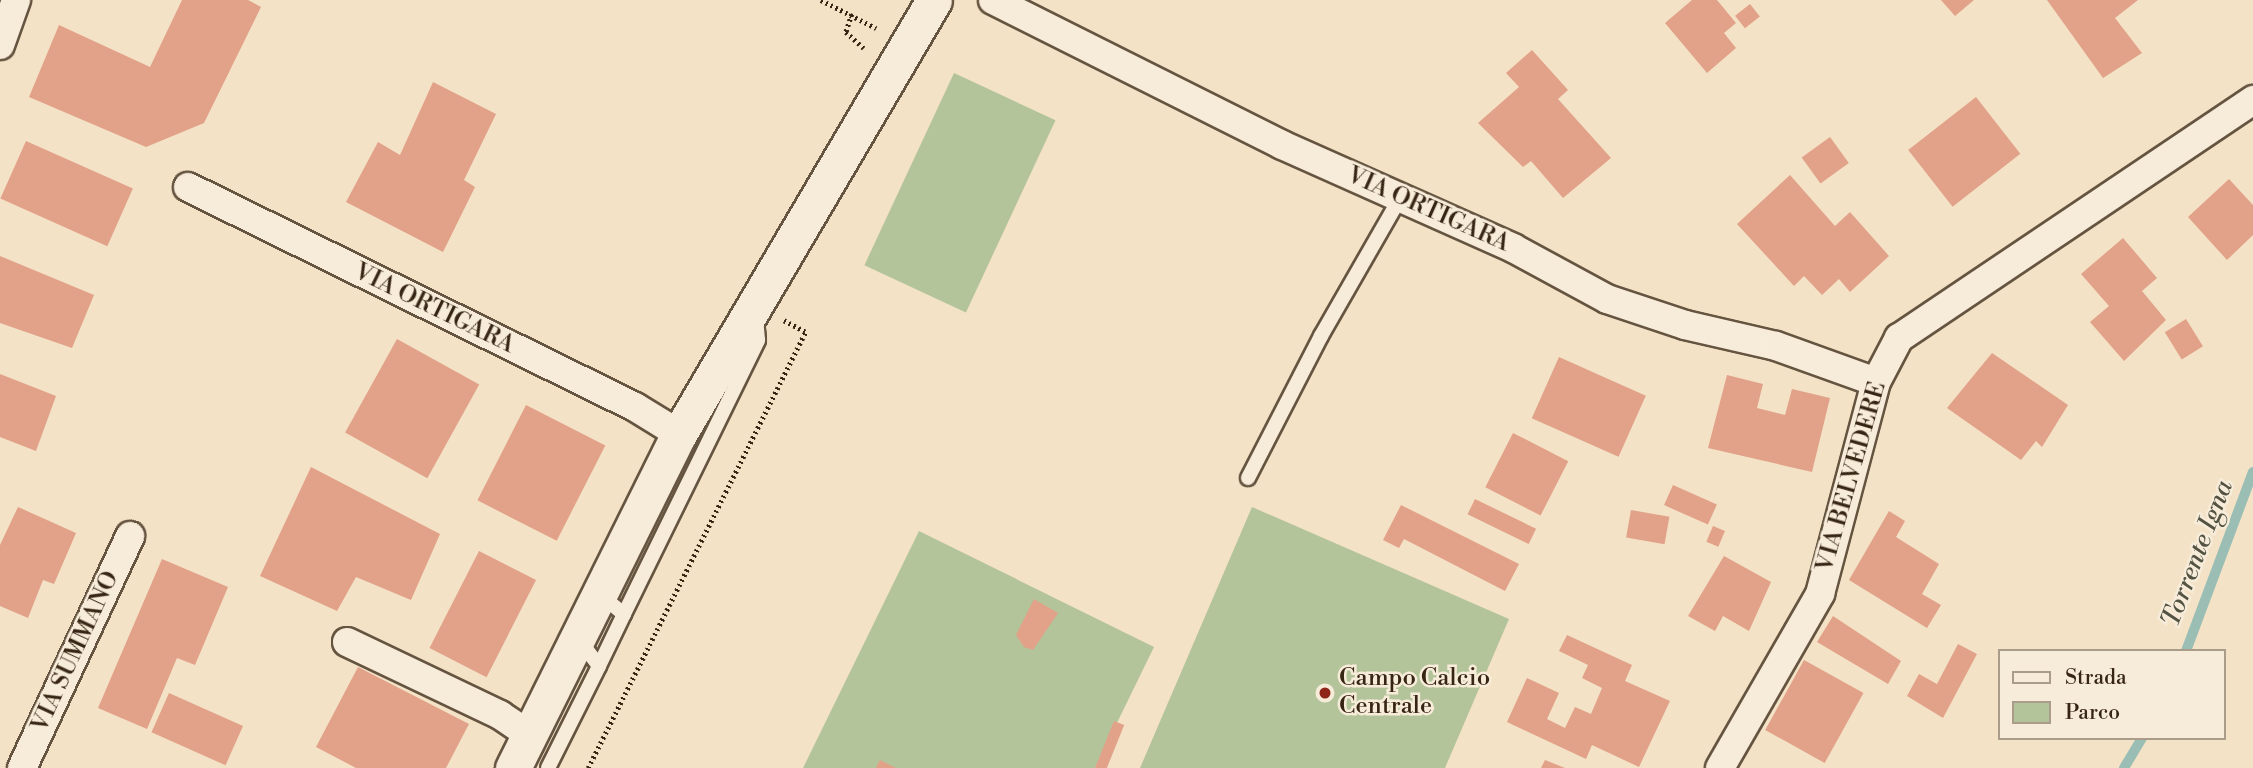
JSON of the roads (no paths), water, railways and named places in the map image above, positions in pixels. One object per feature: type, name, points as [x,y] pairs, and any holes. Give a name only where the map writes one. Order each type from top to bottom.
[{"type":"street","points":[[0,45],[16,0]]},
{"type":"street","points":[[513,768],[530,735],[588,652],[612,605],[679,434],[764,310],[934,0]]},
{"type":"street","name":"VIA ORTIGARA","points":[[993,0],[1282,145],[1513,247],[1607,299],[1685,326],[1776,346],[1876,382]]},
{"type":"street","name":"VIA BELVEDERE","points":[[1720,768],[1820,594],[1876,382],[1899,338],[2253,100]]},
{"type":"street","name":"VIA ORTIGARA","points":[[188,187],[635,407],[679,434]]},
{"type":"street","name":"VIA SUMMANO","points":[[22,768],[131,536]]},
{"type":"street","points":[[347,642],[500,715],[530,735]]},
{"type":"lane","points":[[1248,478],[1321,336],[1400,198]]},
{"type":"lane","points":[[612,605],[758,340],[764,310]]},
{"type":"lane","points":[[548,768],[588,652]]},
{"type":"waterway","name":"Torrente Igna","points":[[2187,649],[2253,472]]},
{"type":"waterway","name":"Torrente Igna","points":[[2124,768],[2141,740]]},
{"type":"place","name":"Campo Calcio Centrale","points":[[1325,693]]}]
